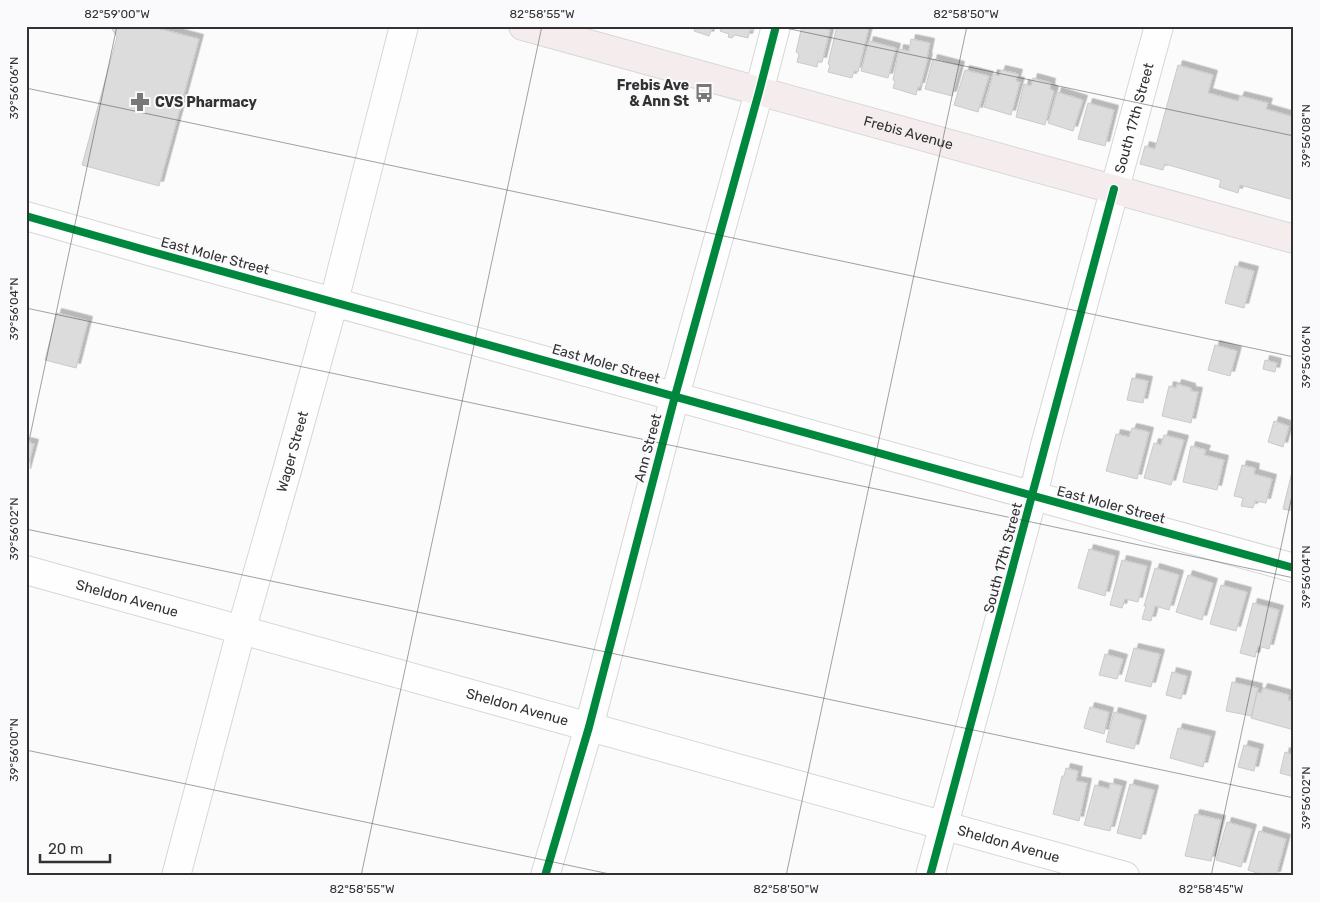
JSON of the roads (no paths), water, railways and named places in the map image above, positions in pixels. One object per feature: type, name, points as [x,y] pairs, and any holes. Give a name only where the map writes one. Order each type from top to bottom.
[{"type":"main road","name":"Frebis Avenue","points":[[523,26],[1294,239]]},
{"type":"street","name":"Wager Street","points":[[176,876],[241,631],[334,302],[404,26]]},
{"type":"street","name":"Ann Street","points":[[545,876],[589,727],[675,396],[776,26]]},
{"type":"street","name":"South 17th Street","points":[[930,876],[1159,26]]},
{"type":"street","name":"East Moler Street","points":[[26,216],[1294,568]]},
{"type":"street","name":"Sheldon Avenue","points":[[26,570],[1125,876]]},
{"type":"place","name":"Frebis Ave & Ann St","points":[[704,93]]},
{"type":"place","name":"CVS Pharmacy","points":[[140,102]]}]
